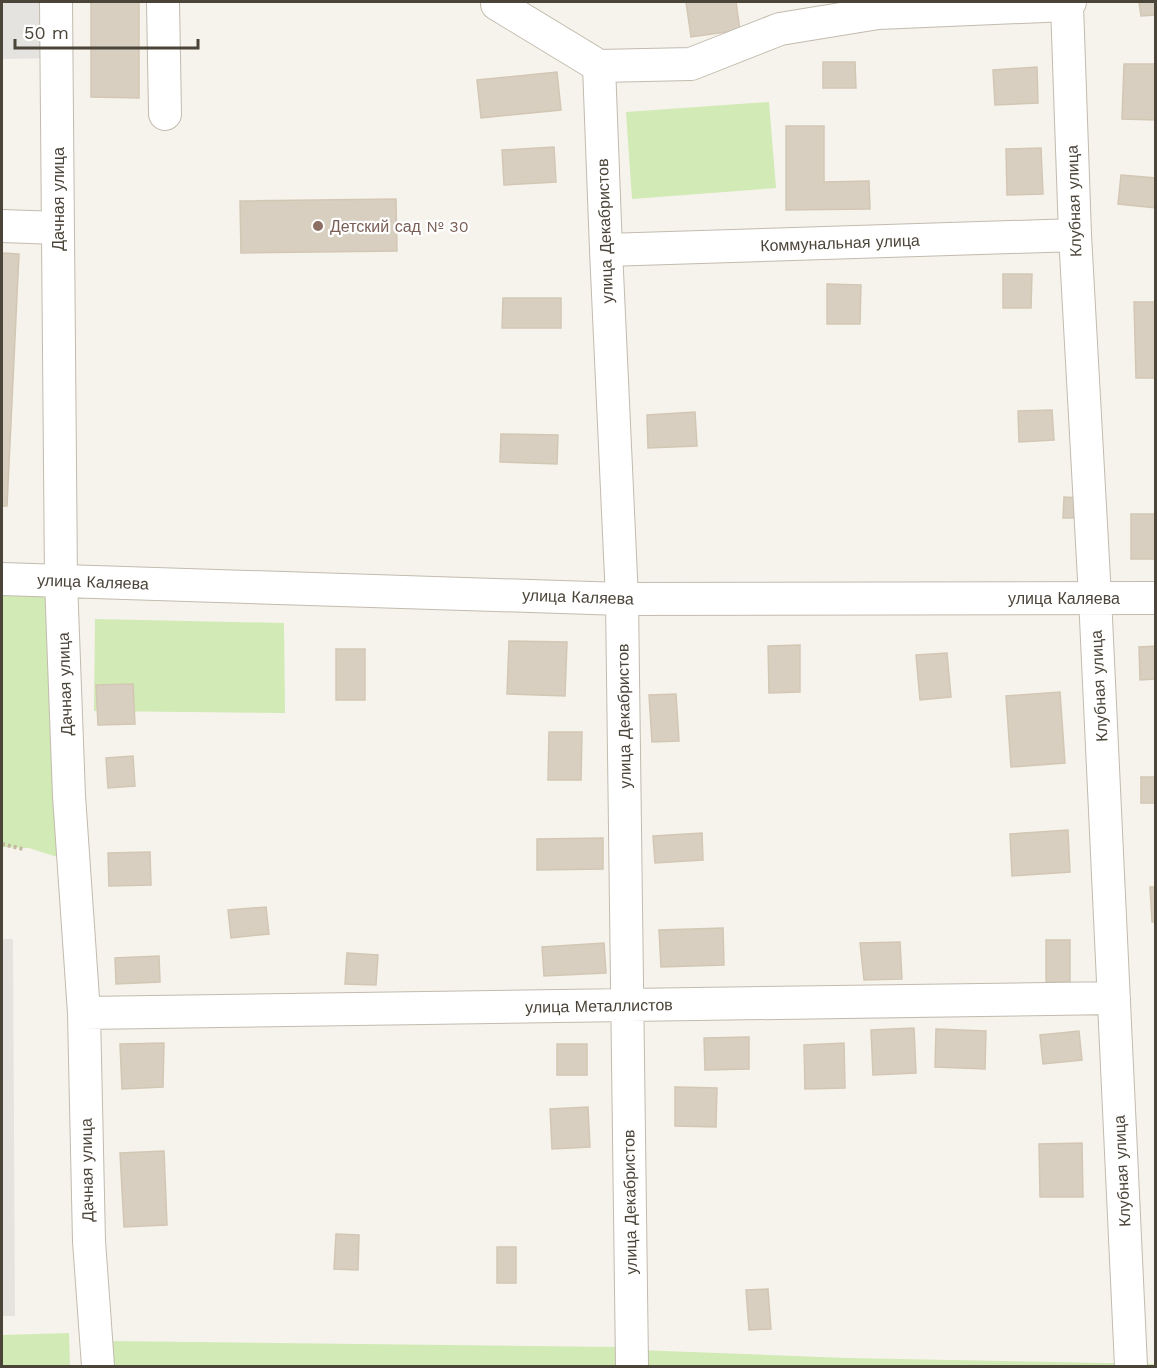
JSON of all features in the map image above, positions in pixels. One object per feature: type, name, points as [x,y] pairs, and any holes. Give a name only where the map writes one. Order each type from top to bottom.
[{"type":"street","name":"Дачная улица","points":[[56,2],[61,581],[69,795],[84,1012],[88,1241],[98,1366]]},
{"type":"street","points":[[163,2],[165,114]]},
{"type":"street","points":[[497,2],[599,66],[691,64],[780,28],[878,13],[1069,3]]},
{"type":"street","name":"Клубная улица","points":[[1069,3],[1075,235],[1095,597],[1131,1366]]},
{"type":"street","name":"улица Декабристов","points":[[599,66],[622,599],[633,1366]]},
{"type":"street","points":[[2,226],[58,228]]},
{"type":"street","name":"Коммунальная улица","points":[[606,250],[1075,235]]},
{"type":"street","name":"улица Каляева","points":[[2,579],[622,599],[1155,598]]},
{"type":"street","name":"улица Металлистов","points":[[84,1012],[1114,998]]},
{"type":"path","points":[[2,844],[23,849]]},
{"type":"shaded area","points":[[2,2],[56,2],[57,58],[2,59]]},
{"type":"shaded area","points":[[2,939],[13,939],[15,1316],[2,1316]]},
{"type":"green space","points":[[769,102],[776,188],[632,199],[626,112]]},
{"type":"green space","points":[[2,579],[61,581],[73,862],[29,848],[2,847]]},
{"type":"green space","points":[[95,619],[284,623],[285,713],[94,711]]},
{"type":"green space","points":[[69,1333],[70,1366],[2,1366],[2,1335]]},
{"type":"green space","points":[[110,1341],[617,1347],[617,1366],[110,1366]]},
{"type":"green space","points":[[638,1350],[846,1358],[1156,1364],[1155,1366],[638,1366]]},
{"type":"building","points":[[91,2],[139,2],[139,98],[91,97]]},
{"type":"building","points":[[686,2],[736,2],[740,30],[691,37]]},
{"type":"building","points":[[1139,2],[1156,2],[1156,15],[1141,16]]},
{"type":"building","points":[[823,62],[855,62],[856,88],[823,88]]},
{"type":"building","points":[[1124,64],[1156,64],[1156,120],[1122,119]]},
{"type":"building","points":[[1037,67],[1038,103],[995,105],[993,70]]},
{"type":"building","points":[[557,72],[561,110],[481,118],[477,80]]},
{"type":"building","points":[[786,126],[824,126],[824,182],[869,181],[870,209],[786,210]]},
{"type":"building","points":[[554,147],[556,182],[504,185],[502,150]]},
{"type":"building","points":[[1041,148],[1043,194],[1007,195],[1006,149]]},
{"type":"building","points":[[1121,175],[1156,178],[1156,208],[1118,204]]},
{"type":"building","name":"Детский сад № 30","points":[[396,199],[397,251],[241,253],[240,201]]},
{"type":"building","points":[[2,253],[19,254],[7,506],[2,506]]},
{"type":"building","points":[[1003,274],[1032,274],[1031,308],[1003,308]]},
{"type":"building","points":[[827,284],[861,285],[860,324],[827,324]]},
{"type":"building","points":[[503,298],[561,298],[561,328],[502,328]]},
{"type":"building","points":[[1134,302],[1156,302],[1156,378],[1136,378]]},
{"type":"building","points":[[1052,410],[1054,440],[1019,442],[1018,411]]},
{"type":"building","points":[[695,412],[697,446],[648,448],[647,415]]},
{"type":"building","points":[[501,434],[558,435],[557,464],[500,462]]},
{"type":"building","points":[[1064,497],[1078,498],[1077,518],[1063,518]]},
{"type":"building","points":[[1131,514],[1156,514],[1156,559],[1131,559]]},
{"type":"building","points":[[509,641],[567,642],[565,696],[507,694]]},
{"type":"building","points":[[800,645],[800,692],[769,693],[768,646]]},
{"type":"building","points":[[1156,646],[1156,679],[1140,680],[1139,647]]},
{"type":"building","points":[[336,649],[365,649],[365,700],[336,700]]},
{"type":"building","points":[[947,653],[951,697],[920,700],[916,655]]},
{"type":"building","points":[[133,684],[135,724],[98,725],[96,685]]},
{"type":"building","points":[[1060,692],[1065,763],[1011,767],[1006,696]]},
{"type":"building","points":[[676,694],[679,741],[652,742],[649,695]]},
{"type":"building","points":[[549,732],[582,732],[581,780],[548,780]]},
{"type":"building","points":[[133,756],[135,786],[108,788],[106,758]]},
{"type":"building","points":[[1141,777],[1156,777],[1156,803],[1141,803]]},
{"type":"building","points":[[1068,830],[1070,872],[1012,876],[1010,834]]},
{"type":"building","points":[[702,833],[703,860],[655,863],[653,836]]},
{"type":"building","points":[[603,838],[603,869],[537,870],[537,839]]},
{"type":"building","points":[[150,852],[151,885],[109,886],[108,853]]},
{"type":"building","points":[[1150,887],[1156,887],[1156,922],[1152,922]]},
{"type":"building","points":[[266,907],[269,934],[231,938],[228,910]]},
{"type":"building","points":[[723,928],[724,965],[661,967],[659,930]]},
{"type":"building","points":[[1046,940],[1070,940],[1070,982],[1046,982]]},
{"type":"building","points":[[900,942],[902,979],[864,980],[860,943]]},
{"type":"building","points":[[604,943],[606,973],[544,976],[542,947]]},
{"type":"building","points":[[347,953],[378,955],[376,985],[345,984]]},
{"type":"building","points":[[159,956],[160,982],[116,984],[115,958]]},
{"type":"building","points":[[914,1028],[916,1073],[873,1075],[871,1030]]},
{"type":"building","points":[[936,1029],[986,1031],[985,1069],[935,1067]]},
{"type":"building","points":[[1079,1031],[1082,1060],[1043,1064],[1040,1035]]},
{"type":"building","points":[[749,1037],[749,1069],[705,1070],[704,1038]]},
{"type":"building","points":[[164,1043],[163,1087],[122,1089],[120,1044]]},
{"type":"building","points":[[844,1043],[845,1088],[805,1089],[804,1045]]},
{"type":"building","points":[[557,1044],[587,1044],[587,1075],[557,1075]]},
{"type":"building","points":[[675,1087],[717,1088],[716,1127],[675,1126]]},
{"type":"building","points":[[588,1107],[590,1147],[552,1149],[550,1109]]},
{"type":"building","points":[[1082,1143],[1083,1197],[1040,1197],[1039,1144]]},
{"type":"building","points":[[164,1151],[167,1225],[124,1227],[120,1153]]},
{"type":"building","points":[[336,1234],[359,1235],[358,1270],[334,1269]]},
{"type":"building","points":[[497,1247],[516,1247],[516,1283],[497,1283]]},
{"type":"building","points":[[768,1289],[771,1329],[749,1330],[746,1290]]},
{"type":"place","name":"Детский сад № 30","points":[[318,226]]}]
